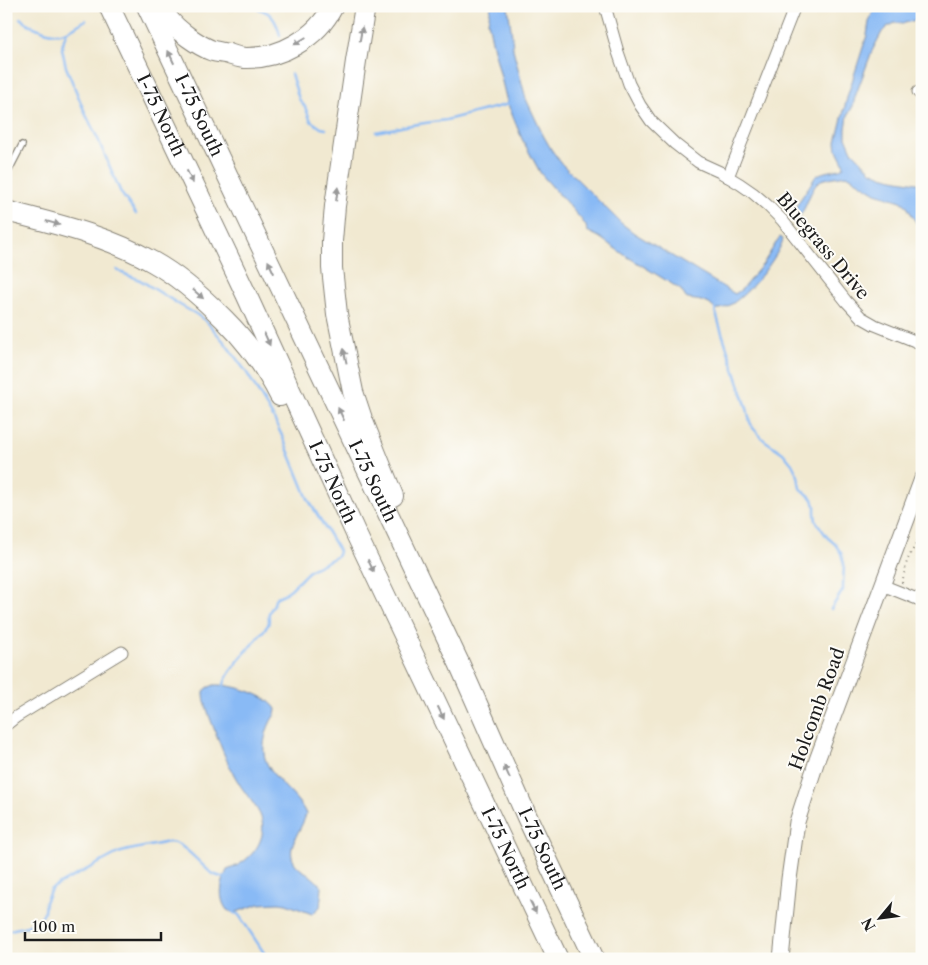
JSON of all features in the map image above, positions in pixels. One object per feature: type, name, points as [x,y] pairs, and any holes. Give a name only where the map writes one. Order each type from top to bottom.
[{"type":"highway","name":"I-75 North","points":[[109,6],[246,294],[357,536],[558,959]]},
{"type":"highway","name":"I-75 South","points":[[147,6],[459,663],[527,817],[594,959]]},
{"type":"highway","points":[[162,6],[168,17],[177,27],[200,44],[213,51],[242,58],[272,54],[288,49],[307,38],[323,23],[333,6]]},
{"type":"highway","points":[[365,6],[340,168],[332,241],[332,268],[337,314],[353,392],[362,419],[459,663]]},
{"type":"highway","points":[[6,211],[83,232],[123,247],[153,262],[198,294],[245,342],[274,384],[329,497],[357,536]]},
{"type":"street","name":"Bluegrass Drive","points":[[606,6],[618,52],[630,84],[640,105],[651,121],[674,144],[698,162],[728,177],[753,193],[767,205],[846,301],[861,316],[875,325],[922,344]]},
{"type":"street","points":[[728,177],[795,6]]},
{"type":"street","name":"Holcomb Road","points":[[781,959],[797,822],[817,760],[922,479]]},
{"type":"street","points":[[882,585],[922,600]]},
{"type":"street","points":[[6,725],[122,652]]},
{"type":"lane","points":[[6,176],[22,145]]},
{"type":"path","points":[[899,592],[907,561],[922,532]]},
{"type":"water","points":[[491,6],[508,6],[513,49],[526,99],[551,149],[561,163],[621,223],[634,233],[735,294],[742,289],[763,264],[779,238],[783,239],[766,270],[745,293],[724,308],[716,309],[705,302],[688,299],[681,290],[587,231],[581,219],[541,174],[522,139],[507,102],[492,41],[488,21]]},
{"type":"water","points":[[875,6],[922,6],[922,18],[905,23],[895,23],[882,32],[872,51],[853,106],[848,115],[846,137],[852,151],[871,171],[893,179],[922,184],[922,224],[917,224],[906,205],[901,201],[876,193],[847,175],[821,180],[815,186],[796,223],[794,223],[791,220],[798,203],[816,176],[844,167],[836,142],[848,94]]},
{"type":"water","points":[[214,685],[230,686],[248,691],[265,699],[276,709],[266,734],[264,753],[270,769],[296,799],[306,814],[294,840],[292,853],[293,860],[297,866],[322,887],[320,907],[312,914],[279,903],[259,904],[234,913],[227,910],[222,901],[221,891],[227,870],[249,857],[255,850],[262,835],[263,826],[259,813],[240,785],[223,752],[210,718],[204,692],[207,688]]},
{"type":"waterway","points":[[253,6],[270,15],[280,35]]},
{"type":"waterway","points":[[20,18],[39,29],[51,33],[68,31],[86,20]]},
{"type":"waterway","points":[[67,31],[62,49],[66,67],[121,193],[136,214]]},
{"type":"waterway","points":[[291,74],[299,99],[311,121],[326,129]]},
{"type":"waterway","points":[[376,132],[446,120],[509,104]]},
{"type":"waterway","points":[[117,270],[140,280],[196,314],[207,322],[225,343],[247,373],[273,417],[308,499],[339,551],[336,557],[310,570],[291,589],[275,599],[269,613],[268,625],[230,672],[224,685]]},
{"type":"waterway","points":[[715,309],[753,428],[764,440],[783,453],[792,464],[798,476],[800,488],[813,499],[816,521],[841,553],[844,564],[843,590],[831,609]]},
{"type":"waterway","points":[[6,931],[39,921],[44,912],[45,902],[51,889],[118,853],[129,850],[169,842],[174,843],[180,845],[211,872],[224,878]]},
{"type":"waterway","points":[[234,913],[238,914],[241,918],[268,959]]}]
